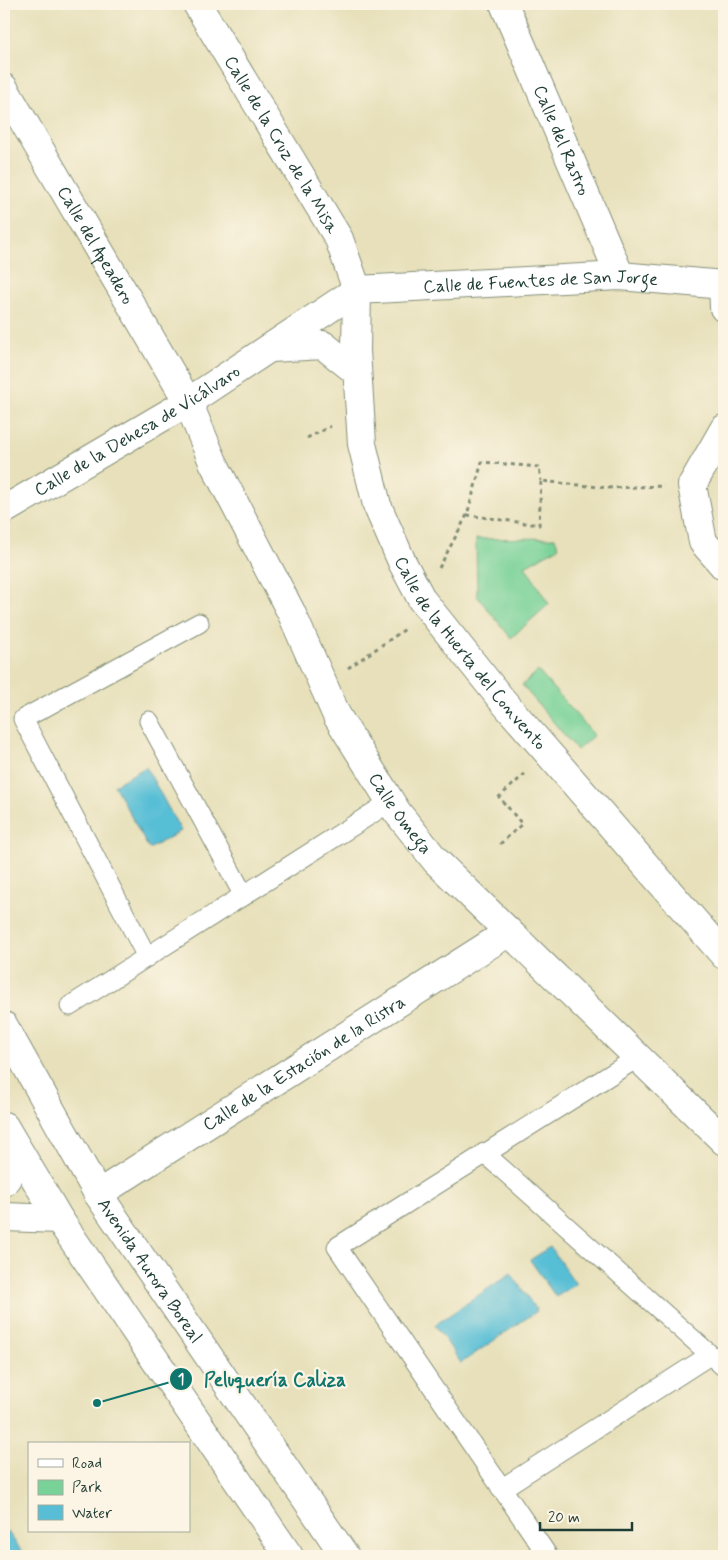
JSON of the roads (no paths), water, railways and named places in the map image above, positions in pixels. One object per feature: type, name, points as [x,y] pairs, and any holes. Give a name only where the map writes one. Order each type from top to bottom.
[{"type":"street","name":"Calle de la Cruz de la Misa","points":[[197,4],[339,239],[357,290]]},
{"type":"street","name":"Calle del Rastro","points":[[504,4],[620,276]]},
{"type":"street","name":"Calle del Apeadero","points":[[4,88],[188,402]]},
{"type":"street","name":"Calle de Fuentes de San Jorge","points":[[357,290],[620,276],[724,293]]},
{"type":"street","name":"Calle de la Dehesa de Vicálvaro","points":[[4,510],[188,402],[357,290]]},
{"type":"street","name":"Calle de la Huerta del Convento","points":[[357,290],[357,372],[362,444],[377,505],[402,562],[422,600],[502,700],[724,955]]},
{"type":"street","points":[[269,348],[323,345],[357,372]]},
{"type":"street","name":"Calle Omega","points":[[188,402],[213,462],[291,612],[338,716],[390,802],[436,861],[724,1141]]},
{"type":"street","points":[[724,429],[692,485],[703,542],[724,566]]},
{"type":"street","name":"Calle de la Estación de la Ristra","points":[[98,1194],[509,932]]},
{"type":"street","name":"Avenida Aurora Boreal","points":[[4,1026],[98,1194],[345,1556]]},
{"type":"street","points":[[4,1182],[7,1178],[9,1136]]},
{"type":"street","points":[[9,1136],[59,1218],[289,1556]]},
{"type":"street","points":[[4,1217],[59,1218]]},
{"type":"lane","points":[[147,957],[23,719],[199,623]]},
{"type":"lane","points":[[149,721],[244,896]]},
{"type":"lane","points":[[70,1006],[390,802]]},
{"type":"lane","points":[[548,1556],[336,1247],[637,1058]]},
{"type":"lane","points":[[484,1153],[717,1361],[501,1489]]},
{"type":"water","points":[[146,767],[181,831],[149,849],[114,785]]},
{"type":"water","points":[[550,1247],[576,1284],[556,1297],[530,1260]]},
{"type":"water","points":[[511,1273],[537,1311],[461,1363],[435,1325]]},
{"type":"water","points":[[8,1532],[25,1556],[4,1556],[4,1535]]},
{"type":"place","name":"Peluquería Caliza","points":[[97,1403]]}]
